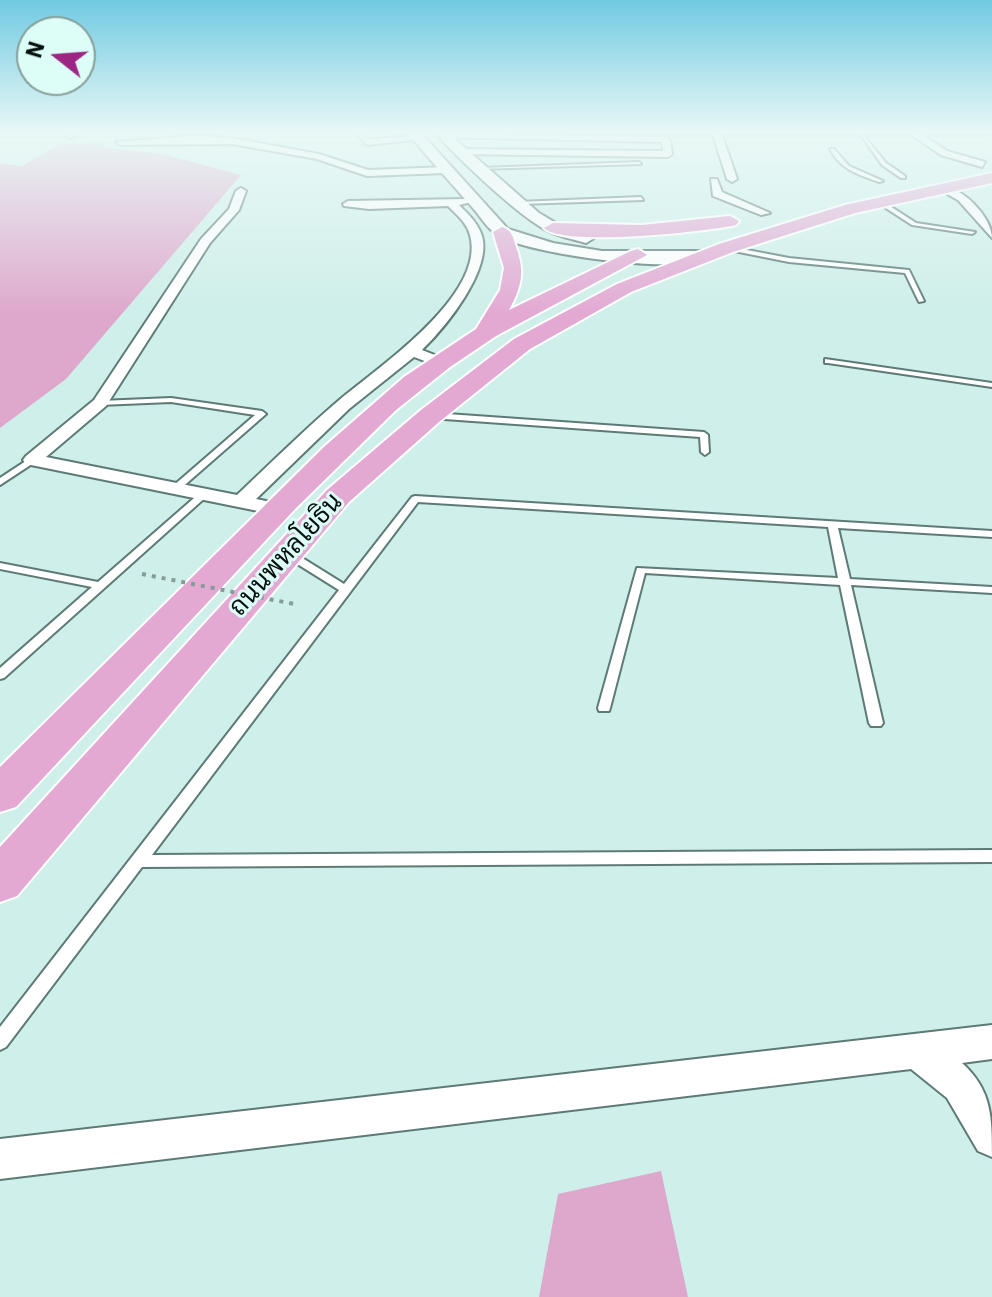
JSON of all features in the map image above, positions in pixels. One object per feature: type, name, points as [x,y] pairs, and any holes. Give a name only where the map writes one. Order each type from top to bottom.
[{"type":"main road","name":"ถนนพหลโยธิน","points":[[466,193],[502,232],[550,249],[628,259],[716,252]]},
{"type":"main road","points":[[509,193],[553,228],[602,243],[637,266],[624,288]]},
{"type":"main road","name":"ถนนพหลโยธิน","points":[[0,795],[260,505],[440,362],[586,277],[628,259],[730,221],[877,193]]},
{"type":"main road","name":"ถนนพหลโยธิน","points":[[0,881],[286,552],[338,496],[430,416],[522,344],[624,288],[879,193]]},
{"type":"main road","points":[[553,228],[597,233],[646,233],[730,221]]},
{"type":"main road","points":[[483,335],[510,290],[514,268],[502,232]]},
{"type":"street","points":[[32,460],[100,403],[205,241],[234,210],[240,193]]},
{"type":"street","points":[[717,193],[780,209]]},
{"type":"street","points":[[952,193],[962,198],[992,235]]},
{"type":"street","points":[[348,204],[452,204],[473,201]]},
{"type":"street","points":[[32,460],[260,505],[343,405],[412,351],[460,294],[477,258],[477,240],[469,220],[452,204]]},
{"type":"street","points":[[412,351],[440,362]]},
{"type":"street","points":[[0,1159],[992,1042]]},
{"type":"street","points":[[917,1051],[960,1085],[992,1137]]},
{"type":"lane","points":[[881,193],[914,224],[972,232]]},
{"type":"lane","points":[[520,202],[641,199]]},
{"type":"lane","points":[[716,252],[907,271],[921,301]]},
{"type":"lane","points":[[828,361],[992,385]]},
{"type":"lane","points":[[100,403],[171,400],[262,414],[176,488]]},
{"type":"lane","points":[[430,416],[704,435],[705,452]]},
{"type":"lane","points":[[0,482],[32,460]]},
{"type":"lane","points":[[0,675],[204,494]]},
{"type":"lane","points":[[0,1041],[415,499],[992,534]]},
{"type":"lane","points":[[832,524],[876,723]]},
{"type":"lane","points":[[286,552],[345,589]]},
{"type":"lane","points":[[0,566],[101,586]]},
{"type":"lane","points":[[604,708],[641,570],[992,590]]},
{"type":"lane","points":[[137,861],[992,856]]},
{"type":"path","points":[[142,574],[294,604]]},
{"type":"shaded area","points":[[0,193],[226,193],[66,379],[0,428]]},
{"type":"shaded area","points":[[661,1171],[688,1297],[539,1297],[558,1194]]}]
